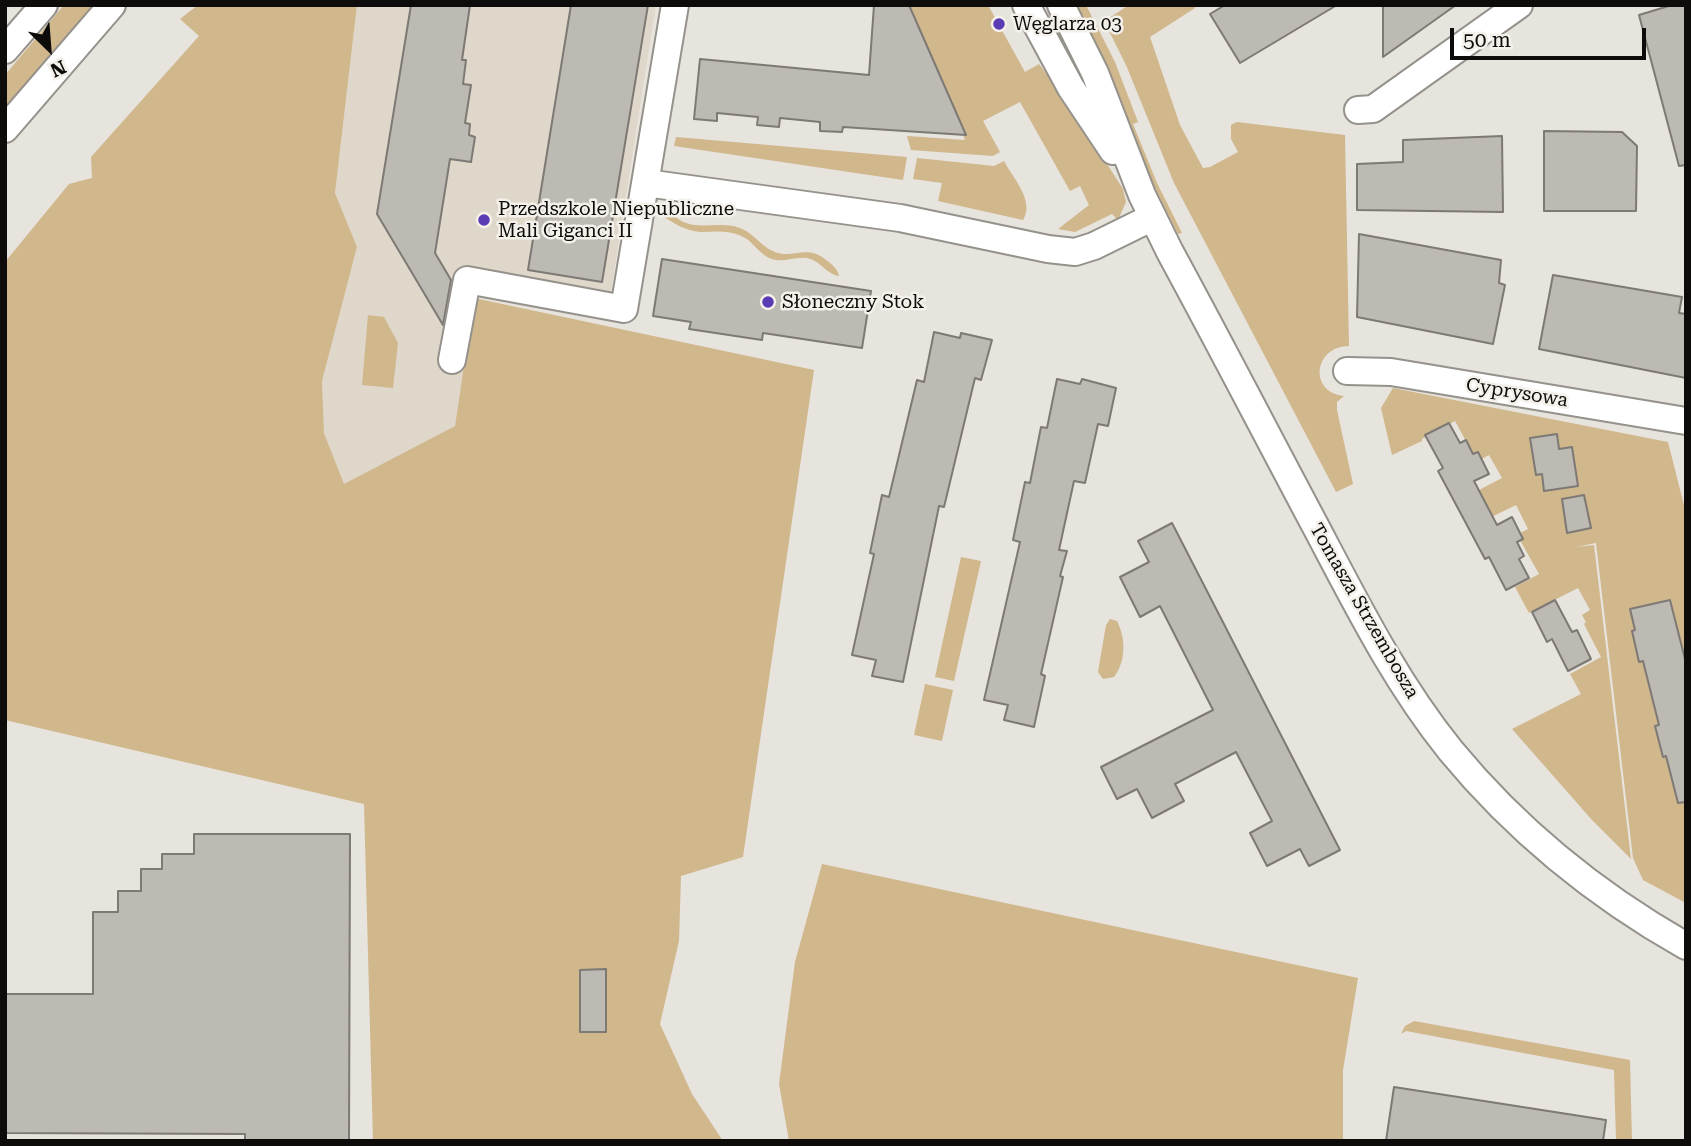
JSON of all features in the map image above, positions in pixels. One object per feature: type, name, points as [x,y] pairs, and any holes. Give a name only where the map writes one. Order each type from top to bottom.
[{"type":"street","points":[[5,50],[44,5]]},
{"type":"street","points":[[5,129],[112,5]]},
{"type":"street","points":[[452,360],[467,280],[624,309],[675,5]]},
{"type":"street","name":"Tomasza Strzembosza","points":[[1026,5],[1071,88],[1147,206],[1361,612],[1424,716],[1483,788],[1531,836],[1606,896],[1686,946]]},
{"type":"street","name":"Tomasza Strzembosza","points":[[1061,5],[1094,73],[1147,206]]},
{"type":"street","points":[[1358,110],[1373,110],[1519,5]]},
{"type":"street","points":[[646,183],[900,218],[1048,250],[1075,251],[1094,246],[1147,206]]},
{"type":"street","name":"Cyprysowa","points":[[1347,371],[1391,372],[1686,421]]},
{"type":"shaded area","points":[[64,5],[93,5],[5,107],[5,75]]},
{"type":"shaded area","points":[[198,5],[357,5],[335,193],[357,247],[322,381],[324,433],[344,484],[455,426],[474,298],[814,370],[743,857],[681,876],[679,941],[660,1024],[692,1094],[723,1141],[373,1141],[364,804],[5,720],[5,262],[69,184],[92,178],[91,157],[199,36],[180,19]]},
{"type":"shaded area","name":"Przedszkole Niepubliczne Mali Giganci II","points":[[357,5],[656,5],[610,298],[484,273],[474,298],[455,426],[344,485],[324,433],[322,381],[357,247],[335,193]]},
{"type":"shaded area","points":[[910,5],[988,5],[1025,72],[1039,64],[1067,101],[1123,189],[1126,202],[1118,220],[1112,214],[1075,232],[1058,229],[1089,205],[1080,186],[1070,191],[1020,102],[983,121],[1000,152],[993,156],[911,150],[907,136],[965,140]]},
{"type":"shaded area","points":[[1074,5],[1086,5],[1115,62],[1138,122],[1133,124],[1157,183],[1182,233],[1178,234],[1144,166]]},
{"type":"shaded area","points":[[1129,5],[1193,5],[1195,8],[1150,37],[1180,125],[1203,168],[1238,152],[1231,139],[1231,125],[1237,122],[1345,135],[1349,346],[1328,353],[1320,370],[1325,386],[1332,393],[1344,396],[1337,402],[1337,410],[1353,484],[1336,492],[1174,183],[1126,65],[1106,25],[1106,20]]},
{"type":"shaded area","points":[[676,137],[907,157],[903,180],[674,146]]},
{"type":"shaded area","points":[[917,158],[994,166],[1004,161],[1025,197],[1026,213],[1023,220],[938,201],[942,183],[913,179]]},
{"type":"shaded area","points":[[664,209],[692,225],[726,225],[740,228],[775,252],[807,252],[819,255],[834,267],[839,276],[807,258],[769,258],[739,235],[685,228],[661,215]]},
{"type":"shaded area","points":[[368,315],[384,317],[398,343],[393,388],[362,385]]},
{"type":"shaded area","points":[[1393,388],[1668,442],[1686,513],[1686,903],[1643,880],[1633,858],[1596,543],[1576,547],[1594,545],[1631,859],[1592,820],[1512,729],[1581,694],[1570,674],[1601,657],[1584,624],[1586,622],[1582,615],[1590,610],[1578,588],[1529,613],[1515,587],[1539,574],[1520,540],[1523,538],[1520,533],[1528,529],[1516,505],[1473,526],[1460,500],[1502,478],[1489,455],[1482,459],[1478,452],[1473,454],[1455,421],[1392,455],[1381,408]]},
{"type":"shaded area","points":[[961,557],[981,561],[954,681],[935,677]]},
{"type":"shaded area","points":[[1110,619],[1117,621],[1120,628],[1123,657],[1114,677],[1103,679],[1098,672],[1106,625]]},
{"type":"shaded area","points":[[925,684],[953,690],[942,741],[914,735]]},
{"type":"shaded area","points":[[822,864],[1358,978],[1343,1070],[1343,1141],[789,1141],[779,1084],[795,962]]},
{"type":"shaded area","points":[[1414,1021],[1630,1060],[1632,1141],[1616,1141],[1614,1070],[1406,1031],[1401,1034],[1405,1026]]},
{"type":"building","points":[[411,5],[470,5],[462,60],[466,60],[463,84],[471,85],[465,123],[470,124],[469,135],[475,137],[471,162],[450,159],[435,253],[451,280],[443,325],[377,214]]},
{"type":"building","points":[[571,5],[648,5],[602,282],[528,270]]},
{"type":"building","points":[[874,5],[909,5],[966,135],[843,127],[842,132],[820,131],[820,122],[780,118],[779,127],[757,125],[758,117],[717,113],[717,121],[694,119],[700,59],[869,75]]},
{"type":"building","points":[[1225,5],[1337,5],[1240,63],[1210,14]]},
{"type":"building","points":[[1383,5],[1456,5],[1383,57]]},
{"type":"building","points":[[1672,5],[1686,5],[1686,165],[1679,166],[1639,15]]},
{"type":"building","points":[[1544,131],[1622,132],[1637,146],[1636,211],[1544,211]]},
{"type":"building","points":[[1502,136],[1503,212],[1357,210],[1357,164],[1403,162],[1403,140]]},
{"type":"building","points":[[1359,234],[1501,260],[1499,283],[1505,285],[1493,344],[1357,317]]},
{"type":"building","name":"Słoneczny Stok","points":[[662,259],[871,291],[862,348],[763,333],[762,340],[689,329],[691,322],[653,316]]},
{"type":"building","points":[[1553,275],[1682,297],[1679,313],[1686,314],[1686,378],[1539,349]]},
{"type":"building","points":[[934,332],[960,338],[961,333],[992,340],[981,380],[975,378],[944,507],[939,506],[903,682],[872,676],[876,660],[852,655],[874,554],[870,553],[882,495],[889,497],[917,380],[924,382]]},
{"type":"building","points":[[1057,379],[1080,384],[1082,379],[1116,388],[1108,426],[1098,424],[1085,483],[1074,481],[1059,550],[1067,551],[1060,576],[1063,577],[1041,674],[1045,676],[1034,727],[1004,720],[1008,705],[984,700],[1020,542],[1013,540],[1025,482],[1030,483],[1041,427],[1047,428]]},
{"type":"building","points":[[1449,423],[1460,443],[1466,440],[1473,454],[1478,452],[1489,474],[1474,481],[1497,525],[1512,517],[1523,539],[1517,542],[1524,556],[1519,559],[1529,578],[1506,590],[1489,557],[1485,559],[1438,471],[1443,468],[1425,435]]},
{"type":"building","points":[[1557,434],[1559,449],[1572,447],[1578,486],[1544,491],[1542,474],[1536,475],[1530,438]]},
{"type":"building","points":[[1584,495],[1591,528],[1567,533],[1562,499]]},
{"type":"building","points":[[1172,523],[1340,850],[1309,866],[1300,849],[1267,866],[1250,833],[1272,821],[1236,752],[1175,784],[1184,801],[1152,818],[1137,789],[1117,799],[1101,767],[1213,710],[1160,606],[1140,617],[1120,577],[1149,562],[1138,541]]},
{"type":"building","points":[[1555,600],[1572,632],[1577,630],[1591,659],[1568,671],[1552,639],[1547,642],[1532,612]]},
{"type":"building","points":[[1670,600],[1686,663],[1686,802],[1678,803],[1655,726],[1659,725],[1643,661],[1639,662],[1630,609]]},
{"type":"building","points":[[194,834],[350,834],[349,1141],[245,1141],[245,1134],[5,1133],[5,994],[93,994],[93,912],[118,912],[118,891],[141,891],[141,869],[162,869],[162,854],[194,854]]},
{"type":"building","points":[[606,969],[606,1032],[580,1032],[580,970]]},
{"type":"building","points":[[1394,1087],[1606,1120],[1603,1141],[1386,1141]]},
{"type":"place","name":"Węglarza 03","points":[[999,24]]},
{"type":"place","name":"Przedszkole Niepubliczne Mali Giganci II","points":[[484,220]]},
{"type":"place","name":"Słoneczny Stok","points":[[768,302]]}]
